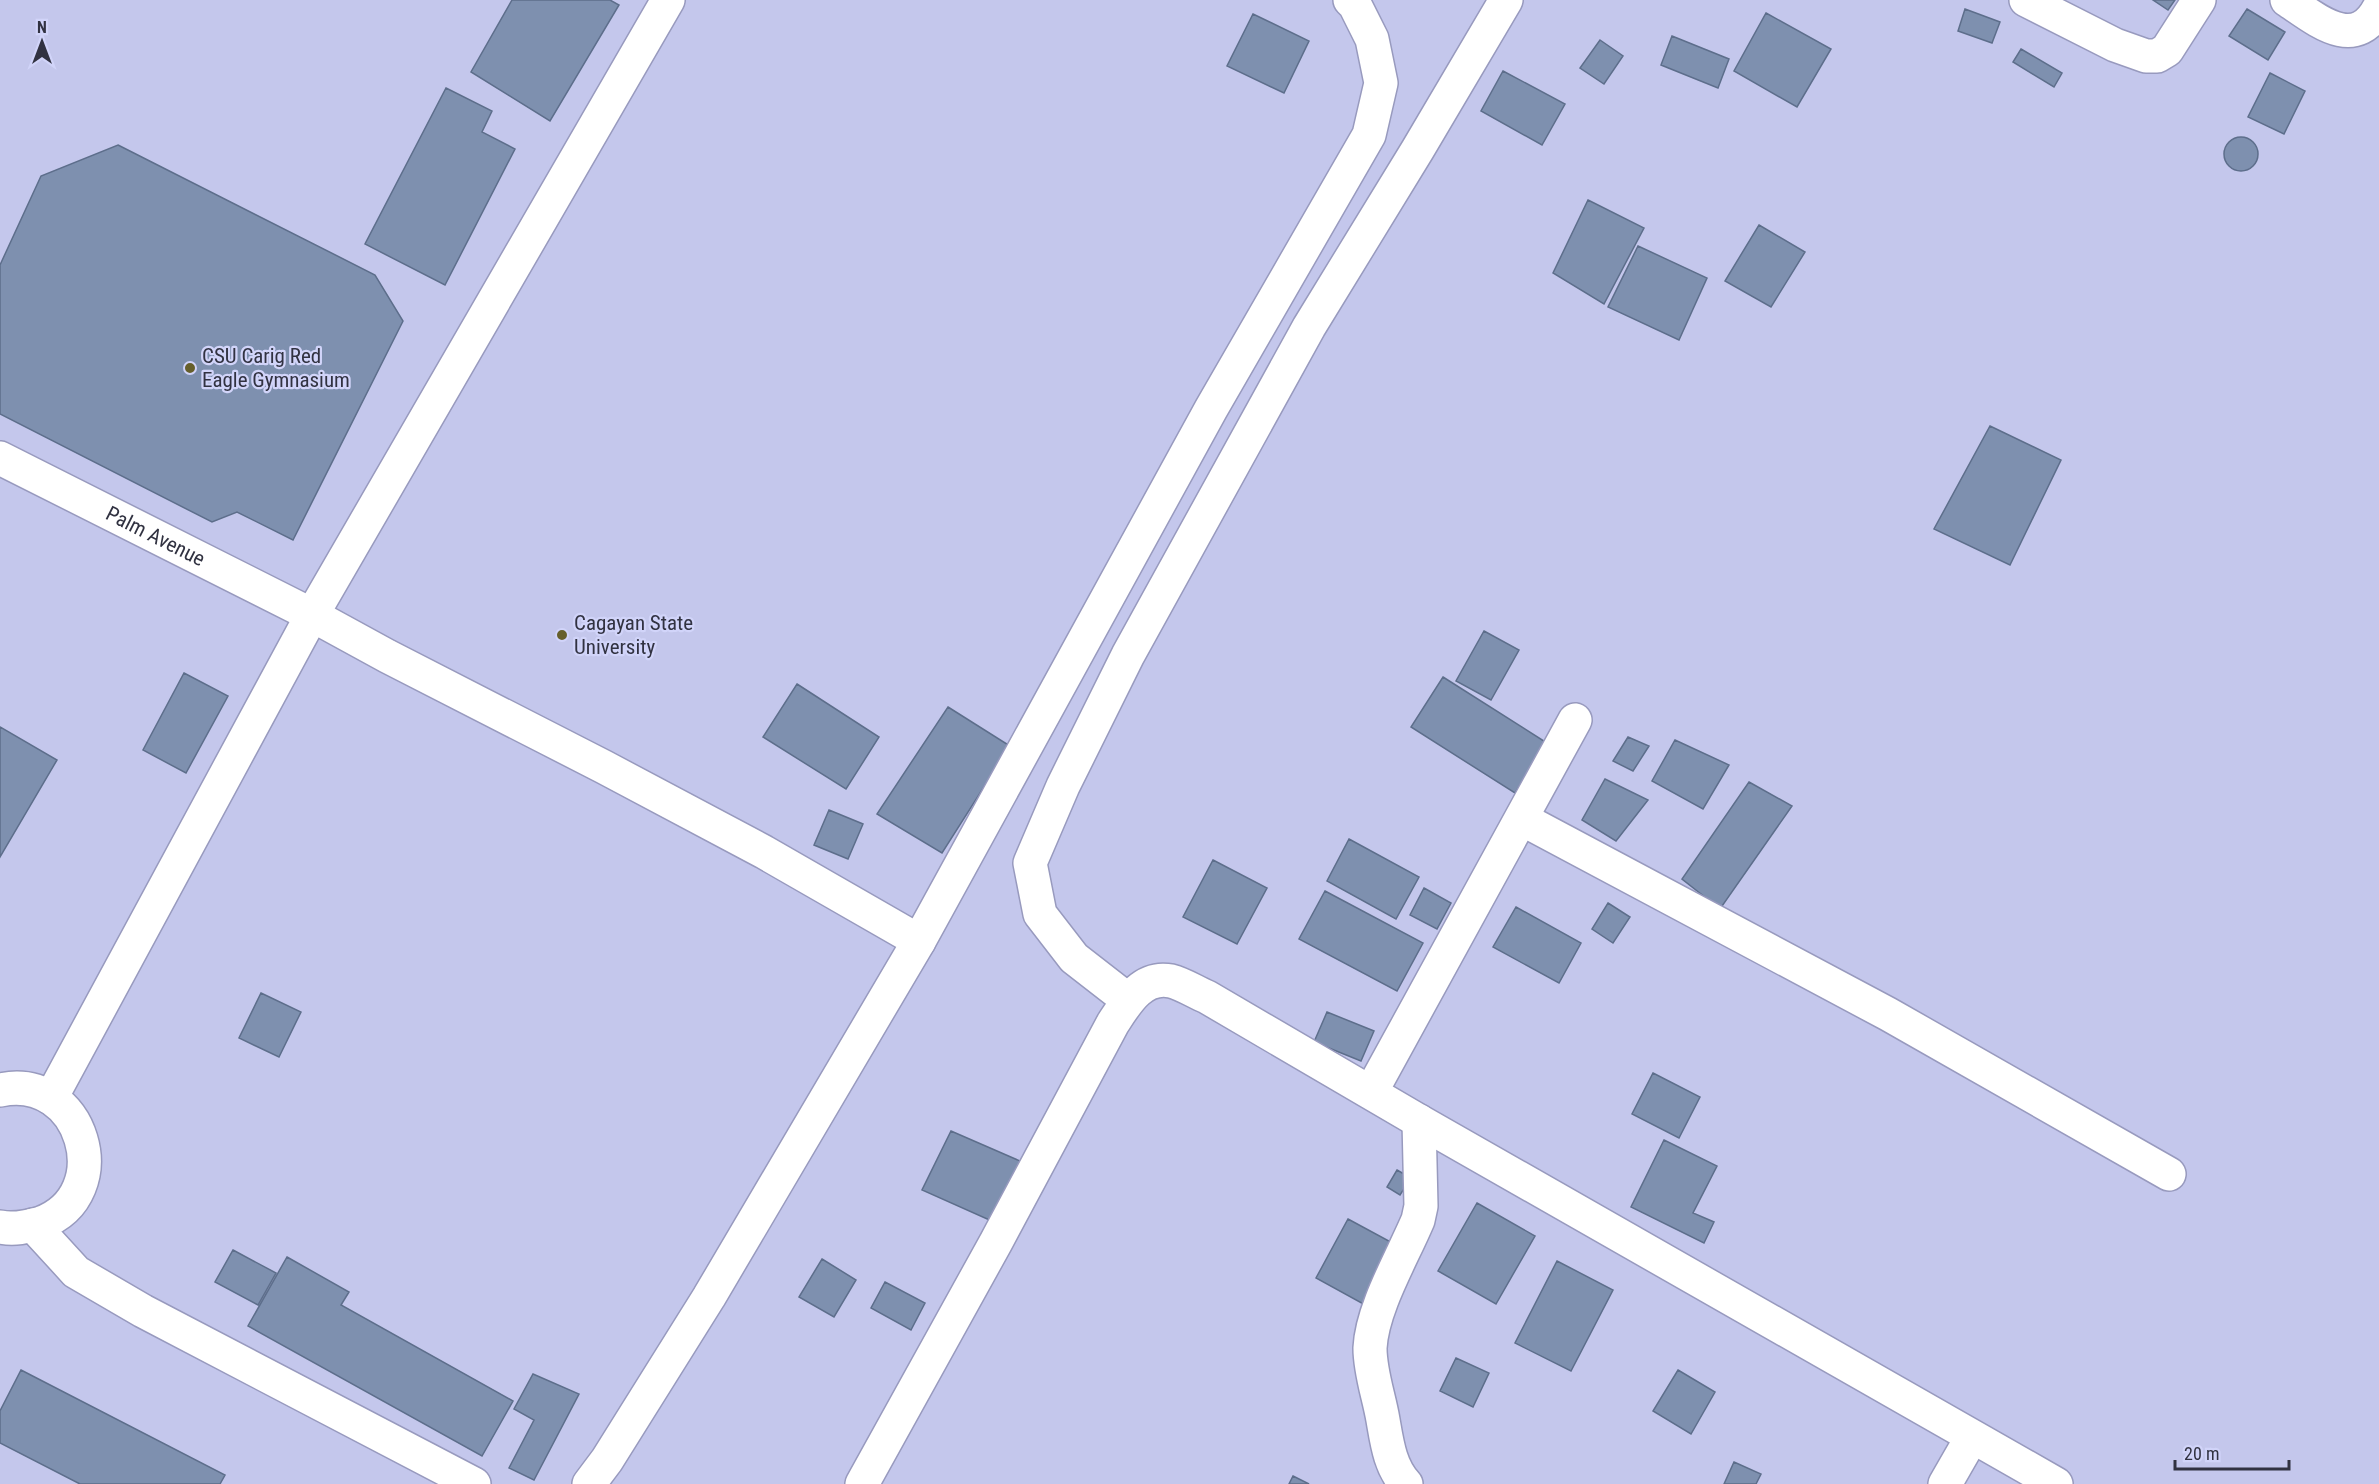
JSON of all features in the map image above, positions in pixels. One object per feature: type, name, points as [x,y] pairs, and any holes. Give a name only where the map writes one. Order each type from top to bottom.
[{"type":"street","points":[[51,1098],[312,615],[668,0]]},
{"type":"street","points":[[589,1484],[607,1460],[709,1297],[919,941],[1211,409],[1369,135],[1381,83],[1372,39],[1355,5],[1350,0]]},
{"type":"street","points":[[1128,1000],[1074,958],[1040,914],[1030,863],[1063,786],[1133,644],[1308,327],[1418,149],[1506,0]]},
{"type":"street","points":[[2026,0],[2115,45],[2146,56],[2157,56],[2167,50],[2199,0]]},
{"type":"street","points":[[2287,0],[2331,28],[2350,31],[2371,22],[2379,8]]},
{"type":"street","name":"Palm Avenue","points":[[0,458],[312,615],[604,767],[764,852],[919,941]]},
{"type":"street","points":[[1371,1092],[1575,720]]},
{"type":"street","points":[[1522,819],[1888,1014],[2169,1174]]},
{"type":"street","points":[[862,1484],[996,1242],[1113,1023],[1128,1000],[1152,981],[1171,981],[1206,997],[2056,1484]]},
{"type":"street","points":[[0,1090],[9,1088],[31,1090],[51,1098],[69,1114],[81,1135],[85,1159],[81,1183],[68,1204],[49,1220],[26,1228],[0,1227]]},
{"type":"street","points":[[1406,1484],[1394,1468],[1388,1446],[1372,1370],[1370,1349],[1374,1322],[1418,1220],[1421,1206],[1419,1121]]},
{"type":"street","points":[[33,1225],[76,1272],[154,1317],[474,1484]]},
{"type":"street","points":[[1945,1484],[1972,1437]]},
{"type":"building","points":[[512,0],[610,0],[619,5],[550,121],[471,72]]},
{"type":"building","points":[[2153,0],[2175,0],[2168,10]]},
{"type":"building","points":[[1965,9],[2000,22],[1992,43],[1958,31]]},
{"type":"building","points":[[2247,9],[2285,32],[2268,60],[2229,36]]},
{"type":"building","points":[[1766,13],[1831,49],[1797,107],[1734,71]]},
{"type":"building","points":[[1253,14],[1309,41],[1284,93],[1227,66]]},
{"type":"building","points":[[1672,36],[1729,59],[1718,88],[1661,65]]},
{"type":"building","points":[[1600,40],[1623,56],[1604,84],[1580,68]]},
{"type":"building","points":[[2021,49],[2062,73],[2054,87],[2013,62]]},
{"type":"building","points":[[1503,71],[1565,104],[1542,145],[1481,111]]},
{"type":"building","points":[[2270,73],[2305,91],[2284,134],[2248,117]]},
{"type":"building","points":[[446,88],[492,111],[482,132],[515,149],[445,285],[365,244]]},
{"type":"building","points":[[2241,137],[2253,142],[2258,154],[2253,166],[2241,171],[2229,166],[2224,154],[2229,142]]},
{"type":"building","name":"CSU Carig Red Eagle Gymnasium","points":[[118,145],[375,275],[403,321],[293,540],[237,512],[212,522],[0,414],[0,265],[41,176]]},
{"type":"building","points":[[1588,200],[1644,228],[1604,304],[1553,273]]},
{"type":"building","points":[[1759,225],[1805,252],[1771,307],[1725,281]]},
{"type":"building","points":[[1638,246],[1707,278],[1679,340],[1608,307]]},
{"type":"building","points":[[1990,426],[2061,460],[2010,565],[1934,529]]},
{"type":"building","points":[[1484,631],[1519,650],[1491,700],[1456,681]]},
{"type":"building","points":[[184,673],[228,696],[186,773],[143,750]]},
{"type":"building","points":[[1443,677],[1547,743],[1515,793],[1411,727]]},
{"type":"building","points":[[797,684],[879,737],[846,789],[763,737]]},
{"type":"building","points":[[948,707],[1010,746],[942,853],[877,814]]},
{"type":"building","points":[[0,727],[57,760],[0,857]]},
{"type":"building","points":[[1628,737],[1649,746],[1633,771],[1613,761]]},
{"type":"building","points":[[1675,740],[1729,765],[1703,809],[1652,781]]},
{"type":"building","points":[[1605,779],[1648,800],[1616,841],[1582,820]]},
{"type":"building","points":[[1749,782],[1792,806],[1720,909],[1682,879]]},
{"type":"building","points":[[829,810],[863,824],[848,859],[814,845]]},
{"type":"building","points":[[1349,839],[1419,877],[1396,919],[1327,881]]},
{"type":"building","points":[[1213,860],[1267,888],[1237,944],[1183,917]]},
{"type":"building","points":[[1424,888],[1451,903],[1437,929],[1410,915]]},
{"type":"building","points":[[1325,891],[1423,943],[1397,991],[1299,939]]},
{"type":"building","points":[[1608,903],[1630,917],[1613,943],[1592,929]]},
{"type":"building","points":[[1516,907],[1581,943],[1559,983],[1493,947]]},
{"type":"building","points":[[261,993],[301,1012],[279,1057],[239,1038]]},
{"type":"building","points":[[1327,1012],[1374,1031],[1361,1061],[1314,1042]]},
{"type":"building","points":[[1653,1073],[1700,1097],[1679,1138],[1632,1114]]},
{"type":"building","points":[[951,1131],[1027,1164],[994,1222],[922,1190]]},
{"type":"building","points":[[1664,1140],[1717,1166],[1693,1213],[1714,1222],[1704,1243],[1631,1207]]},
{"type":"building","points":[[1397,1170],[1411,1178],[1400,1195],[1387,1187]]},
{"type":"building","points":[[1477,1203],[1535,1236],[1496,1304],[1438,1271]]},
{"type":"building","points":[[1348,1219],[1400,1247],[1367,1306],[1316,1278]]},
{"type":"building","points":[[233,1250],[276,1273],[258,1305],[215,1282]]},
{"type":"building","points":[[287,1257],[349,1292],[341,1305],[513,1401],[482,1456],[248,1326]]},
{"type":"building","points":[[822,1259],[856,1280],[834,1317],[799,1297]]},
{"type":"building","points":[[1557,1261],[1613,1290],[1571,1371],[1515,1343]]},
{"type":"building","points":[[885,1282],[925,1303],[911,1330],[871,1308]]},
{"type":"building","points":[[1456,1358],[1489,1373],[1473,1407],[1440,1391]]},
{"type":"building","points":[[21,1370],[225,1475],[220,1484],[80,1484],[0,1443],[0,1411]]},
{"type":"building","points":[[1678,1370],[1715,1392],[1691,1434],[1653,1411]]},
{"type":"building","points":[[533,1374],[579,1394],[534,1480],[509,1468],[534,1420],[514,1409]]},
{"type":"building","points":[[1734,1462],[1761,1474],[1756,1484],[1724,1484]]},
{"type":"building","points":[[1293,1476],[1309,1484],[1289,1484]]},
{"type":"place","name":"CSU Carig Red Eagle Gymnasium","points":[[190,368]]},
{"type":"place","name":"Cagayan State University","points":[[562,635]]}]
